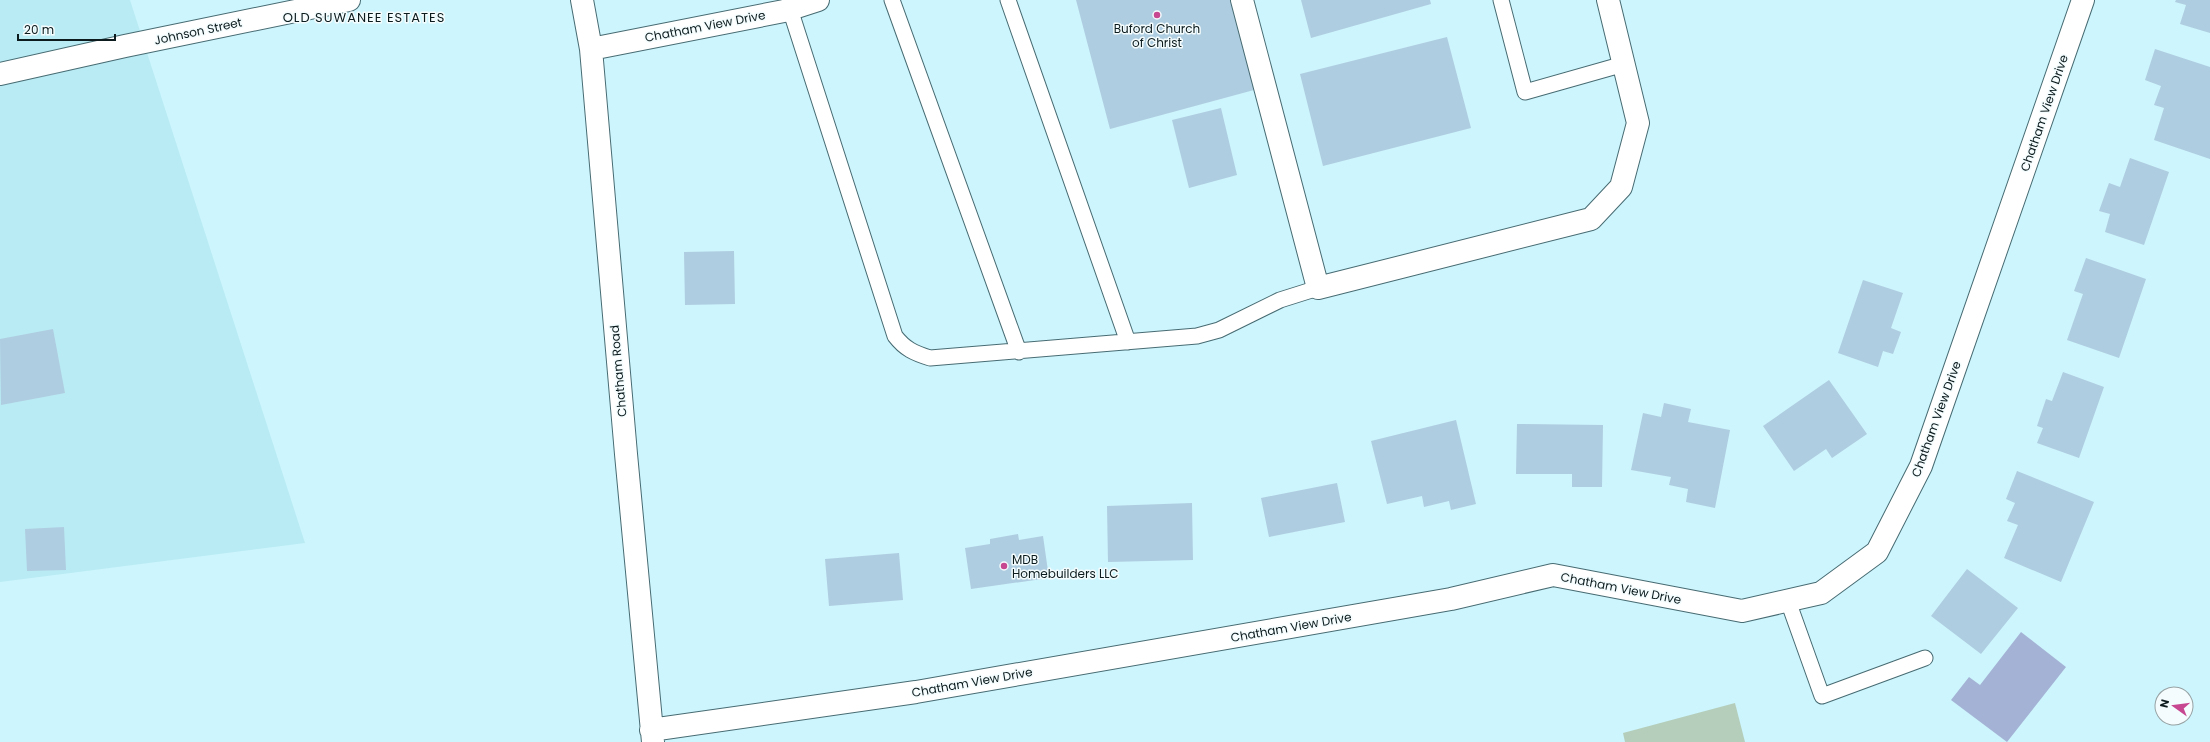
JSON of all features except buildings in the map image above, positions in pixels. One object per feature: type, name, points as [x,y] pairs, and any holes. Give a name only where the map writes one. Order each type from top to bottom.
[{"type":"street","name":"Johnson Street","points":[[0,74],[125,46],[349,0]]},
{"type":"street","name":"Chatham Road","points":[[582,0],[591,49],[652,736]]},
{"type":"street","name":"Chatham View Drive","points":[[591,49],[790,9],[818,0]]},
{"type":"street","points":[[1242,0],[1318,288],[1591,219],[1621,187],[1638,123],[1608,0]]},
{"type":"street","name":"Chatham View Drive","points":[[652,736],[1452,599],[1553,575],[1742,611],[1821,593],[1877,552],[1920,466],[2083,0]]},
{"type":"lane","points":[[892,0],[1019,352]]},
{"type":"lane","points":[[1008,0],[1128,342]]},
{"type":"lane","points":[[1501,0],[1525,92],[1624,64]]},
{"type":"lane","points":[[790,9],[895,336],[903,347],[930,358],[1019,352],[1196,336],[1219,330],[1280,300],[1318,288]]},
{"type":"lane","points":[[1788,601],[1822,696],[1925,658]]},
{"type":"shaded area","points":[[0,0],[130,0],[305,543],[0,582]]},
{"type":"shaded area","points":[[2021,632],[2066,667],[2007,742],[1951,700],[1969,677],[1980,685]]},
{"type":"green space","points":[[1735,703],[1745,742],[1625,742],[1623,733]]},
{"type":"place","name":"Buford Church of Christ","points":[[1157,15]]},
{"type":"place","name":"MDB Homebuilders LLC","points":[[1004,566]]},
{"type":"district","name":"OLD SUWANEE ESTATES","points":[[364,17]]}]
